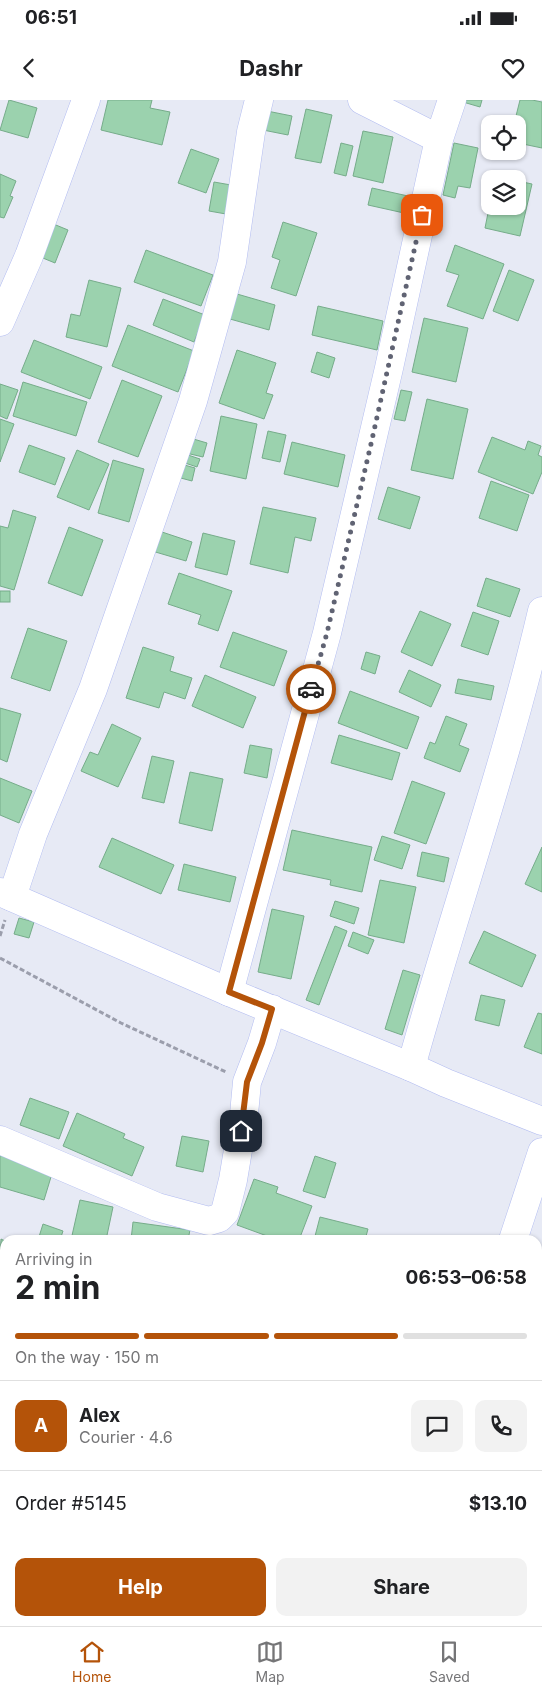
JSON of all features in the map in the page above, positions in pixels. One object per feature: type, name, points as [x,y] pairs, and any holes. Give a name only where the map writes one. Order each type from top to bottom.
[{"type":"street","points":[[0,322],[29,256],[86,100]]},
{"type":"street","points":[[259,100],[251,132],[232,262],[193,402],[93,689],[6,895],[229,992],[542,1121]]},
{"type":"street","points":[[362,100],[439,139]]},
{"type":"street","points":[[229,992],[327,633],[389,368],[439,139],[452,100]]},
{"type":"street","points":[[411,1067],[532,656],[542,611]]},
{"type":"street","points":[[0,1140],[158,1207],[209,1221],[219,1218],[225,1212],[233,1180],[244,1114],[247,1082],[262,1043],[272,1009]]},
{"type":"street","points":[[515,1235],[536,1188],[542,1152]]},
{"type":"path","points":[[0,958],[121,1023],[247,1082]]},
{"type":"building","points":[[9,100],[37,108],[28,138],[0,130]]},
{"type":"building","points":[[108,100],[152,100],[150,108],[170,112],[162,145],[101,130]]},
{"type":"building","points":[[463,100],[482,100],[480,107],[463,102]]},
{"type":"building","points":[[520,100],[542,102],[542,148],[526,145],[526,115],[516,115]]},
{"type":"building","points":[[306,109],[332,115],[321,163],[295,158]]},
{"type":"building","points":[[267,111],[292,116],[288,135],[263,130]]},
{"type":"building","points":[[363,131],[393,137],[383,183],[353,176]]},
{"type":"building","points":[[341,143],[353,146],[346,176],[334,173]]},
{"type":"building","points":[[454,143],[478,148],[470,188],[458,186],[455,198],[443,195]]},
{"type":"building","points":[[191,149],[219,159],[206,193],[178,183]]},
{"type":"building","points":[[0,174],[16,181],[10,196],[13,197],[4,218],[0,217]]},
{"type":"building","points":[[214,182],[231,185],[226,214],[209,211]]},
{"type":"building","points":[[526,183],[532,184],[526,210]]},
{"type":"building","points":[[372,188],[408,196],[404,213],[368,205]]},
{"type":"building","points":[[488,215],[525,215],[520,236],[485,228]]},
{"type":"building","points":[[283,222],[317,233],[296,296],[271,288],[280,260],[272,257]]},
{"type":"building","points":[[51,223],[68,230],[55,263],[38,256]]},
{"type":"building","points":[[455,245],[504,264],[483,319],[447,306],[459,275],[446,271]]},
{"type":"building","points":[[146,250],[213,275],[201,306],[134,282]]},
{"type":"building","points":[[509,270],[534,280],[518,321],[493,311]]},
{"type":"building","points":[[89,280],[121,288],[107,347],[66,337],[71,314],[80,316]]},
{"type":"building","points":[[237,294],[275,305],[269,330],[230,319]]},
{"type":"building","points":[[163,299],[205,315],[194,342],[153,325]]},
{"type":"building","points":[[318,306],[383,321],[377,350],[312,335]]},
{"type":"building","points":[[424,318],[468,328],[456,382],[412,372]]},
{"type":"building","points":[[128,325],[194,351],[178,392],[112,366]]},
{"type":"building","points":[[34,340],[102,367],[90,399],[21,372]]},
{"type":"building","points":[[237,350],[276,363],[266,393],[273,395],[264,419],[219,403]]},
{"type":"building","points":[[317,352],[335,358],[329,378],[311,372]]},
{"type":"building","points":[[122,380],[162,396],[138,457],[98,442]]},
{"type":"building","points":[[23,382],[87,402],[76,436],[13,416]]},
{"type":"building","points":[[0,384],[18,390],[7,419],[0,416]]},
{"type":"building","points":[[401,390],[412,392],[405,421],[394,419]]},
{"type":"building","points":[[427,399],[468,409],[453,479],[411,470]]},
{"type":"building","points":[[221,416],[257,424],[246,479],[210,471]]},
{"type":"building","points":[[0,419],[14,424],[0,462]]},
{"type":"building","points":[[268,431],[286,435],[280,462],[262,458]]},
{"type":"building","points":[[492,437],[525,450],[528,441],[541,446],[538,455],[542,457],[542,472],[533,494],[478,472]]},
{"type":"building","points":[[190,438],[207,443],[203,457],[186,453]]},
{"type":"building","points":[[292,442],[345,455],[338,487],[284,474]]},
{"type":"building","points":[[29,445],[65,458],[55,485],[19,472]]},
{"type":"building","points":[[77,450],[109,464],[89,510],[57,497]]},
{"type":"building","points":[[185,454],[200,459],[197,467],[182,462]]},
{"type":"building","points":[[113,460],[144,469],[129,522],[98,513]]},
{"type":"building","points":[[181,464],[195,468],[192,481],[177,477]]},
{"type":"building","points":[[491,481],[529,495],[517,531],[479,518]]},
{"type":"building","points":[[388,487],[420,497],[410,529],[378,519]]},
{"type":"building","points":[[263,507],[316,518],[311,541],[295,537],[288,573],[250,564]]},
{"type":"building","points":[[13,510],[36,517],[14,590],[0,586],[0,526],[8,528]]},
{"type":"building","points":[[69,527],[103,540],[82,596],[48,583]]},
{"type":"building","points":[[159,531],[192,542],[186,561],[152,551]]},
{"type":"building","points":[[203,533],[235,541],[227,575],[195,567]]},
{"type":"building","points":[[179,573],[232,591],[218,631],[198,624],[201,615],[168,604]]},
{"type":"building","points":[[486,578],[520,589],[510,617],[477,606]]},
{"type":"building","points":[[0,591],[10,591],[10,602],[0,602]]},
{"type":"building","points":[[420,611],[451,624],[432,666],[401,652]]},
{"type":"building","points":[[473,612],[499,621],[488,655],[461,646]]},
{"type":"building","points":[[28,628],[67,641],[50,691],[11,678]]},
{"type":"building","points":[[233,632],[287,651],[274,686],[220,667]]},
{"type":"building","points":[[143,647],[174,657],[170,671],[192,678],[185,699],[164,692],[159,708],[126,698]]},
{"type":"building","points":[[366,652],[380,656],[375,674],[361,669]]},
{"type":"building","points":[[409,670],[441,685],[431,707],[399,692]]},
{"type":"building","points":[[205,675],[256,697],[243,728],[192,706]]},
{"type":"building","points":[[458,679],[494,686],[491,700],[455,693]]},
{"type":"building","points":[[350,691],[419,717],[407,749],[338,723]]},
{"type":"building","points":[[0,708],[21,714],[7,762],[0,759]]},
{"type":"building","points":[[446,716],[467,724],[459,745],[469,749],[460,772],[424,758],[430,742],[435,744]]},
{"type":"building","points":[[112,724],[141,738],[118,787],[81,771],[90,752],[98,755]]},
{"type":"building","points":[[339,735],[400,753],[392,780],[331,763]]},
{"type":"building","points":[[250,745],[272,749],[267,778],[244,773]]},
{"type":"building","points":[[152,756],[174,761],[164,803],[142,798]]},
{"type":"building","points":[[190,772],[223,779],[212,831],[179,823]]},
{"type":"building","points":[[0,778],[32,791],[19,823],[0,815]]},
{"type":"building","points":[[412,781],[445,793],[426,844],[394,833]]},
{"type":"building","points":[[292,830],[372,847],[362,892],[330,885],[331,880],[283,870]]},
{"type":"building","points":[[382,836],[410,845],[402,869],[374,860]]},
{"type":"building","points":[[112,838],[174,865],[161,894],[99,867]]},
{"type":"building","points":[[542,847],[542,892],[525,884]]},
{"type":"building","points":[[422,852],[449,858],[444,882],[417,876]]},
{"type":"building","points":[[184,864],[236,877],[230,902],[178,890]]},
{"type":"building","points":[[380,880],[416,887],[404,943],[368,935]]},
{"type":"building","points":[[335,901],[359,908],[354,924],[330,916]]},
{"type":"building","points":[[272,909],[304,916],[291,979],[258,972]]},
{"type":"building","points":[[19,918],[34,922],[29,938],[14,934]]},
{"type":"building","points":[[335,926],[347,931],[319,1005],[306,1000]]},
{"type":"building","points":[[484,931],[536,955],[522,987],[469,963]]},
{"type":"building","points":[[353,932],[374,940],[368,954],[348,946]]},
{"type":"building","points":[[403,970],[420,975],[402,1035],[385,1029]]},
{"type":"building","points":[[481,995],[505,1000],[499,1026],[475,1020]]},
{"type":"building","points":[[538,1013],[542,1014],[542,1054],[524,1047]]},
{"type":"building","points":[[30,1098],[69,1112],[59,1139],[20,1125]]},
{"type":"building","points":[[77,1113],[125,1134],[123,1138],[144,1147],[132,1176],[63,1146]]},
{"type":"building","points":[[182,1136],[209,1141],[203,1172],[176,1166]]},
{"type":"building","points":[[0,1151],[54,1167],[44,1200],[0,1187]]},
{"type":"building","points":[[315,1156],[336,1163],[325,1198],[303,1191]]},
{"type":"building","points":[[254,1179],[278,1187],[276,1193],[312,1206],[301,1235],[264,1235],[237,1225]]},
{"type":"building","points":[[80,1200],[113,1207],[107,1235],[72,1235]]},
{"type":"building","points":[[320,1217],[368,1229],[366,1235],[315,1235]]},
{"type":"building","points":[[133,1222],[190,1230],[189,1235],[132,1235]]},
{"type":"building","points":[[43,1224],[63,1231],[62,1235],[40,1235]]},
{"type":"way so far","points":[[311,689],[327,633],[389,368],[422,215]]},
{"type":"route","points":[[241,1131],[247,1082],[262,1043],[272,1009],[229,992],[311,689]]}]
